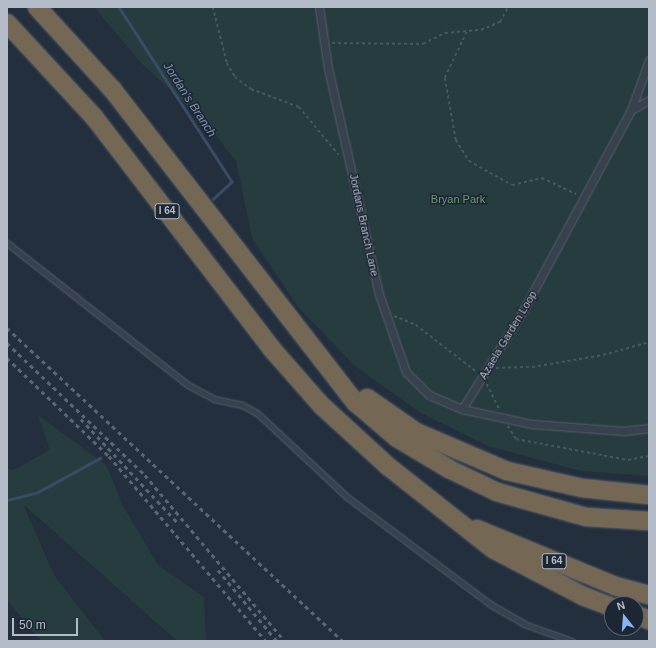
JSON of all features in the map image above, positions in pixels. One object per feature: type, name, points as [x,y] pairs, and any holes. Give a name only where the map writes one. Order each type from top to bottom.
[{"type":"highway","name":"I 64","points":[[37,7],[112,89],[316,354],[375,405],[453,451],[507,471],[582,488],[649,495]]},
{"type":"highway","name":"I 64","points":[[7,23],[94,117],[293,375],[389,467],[460,522],[615,586],[649,595]]},
{"type":"highway","points":[[316,354],[356,403],[397,438],[449,470],[497,492],[540,507],[586,517],[649,521]]},
{"type":"highway","points":[[582,488],[649,485]]},
{"type":"highway","points":[[460,522],[493,549],[535,573],[604,603]]},
{"type":"street","name":"Jordans Branch Lane","points":[[320,7],[324,44],[350,160],[386,312],[406,372],[414,384],[428,395],[462,409]]},
{"type":"street","name":"Azaela Garden Loop","points":[[462,409],[488,368],[586,199],[631,110],[649,60]]},
{"type":"street","points":[[631,110],[649,100]]},
{"type":"street","points":[[462,409],[503,419],[604,431],[649,428]]},
{"type":"lane","points":[[7,243],[188,385],[214,399],[242,405],[257,413],[347,497],[490,604],[524,624],[572,641]]},
{"type":"path","points":[[213,7],[227,63],[235,77],[251,89],[299,107],[334,153],[350,160]]},
{"type":"path","points":[[324,44],[371,41],[408,46],[431,41],[445,33],[467,32],[500,22],[508,7]]},
{"type":"path","points":[[467,32],[445,78],[456,140],[469,161],[512,185],[542,178],[586,199]]},
{"type":"path","points":[[386,312],[416,325],[483,376],[503,419],[516,439],[628,460],[649,456]]},
{"type":"path","points":[[488,368],[532,368],[603,356],[649,342]]},
{"type":"green space","name":"Bryan Park","points":[[94,7],[649,7],[649,476],[581,471],[488,446],[419,412],[355,366],[298,307],[252,238],[236,161],[205,122],[141,63]]},
{"type":"green space","points":[[38,415],[106,465],[122,504],[158,565],[204,597],[206,641],[177,641],[23,504],[54,575],[105,641],[41,641],[7,600],[7,469],[13,470],[50,450]]},
{"type":"waterway","name":"Jordan's Branch","points":[[119,7],[232,182],[214,199]]},
{"type":"waterway","name":"Jordan's Branch","points":[[7,500],[38,492],[100,458]]},
{"type":"railway","points":[[7,328],[343,641]]},
{"type":"railway","points":[[7,343],[145,475],[285,641]]},
{"type":"railway","points":[[7,358],[109,456],[266,641]]},
{"type":"railway","points":[[81,419],[179,524]]},
{"type":"railway","points":[[218,570],[277,641]]}]
